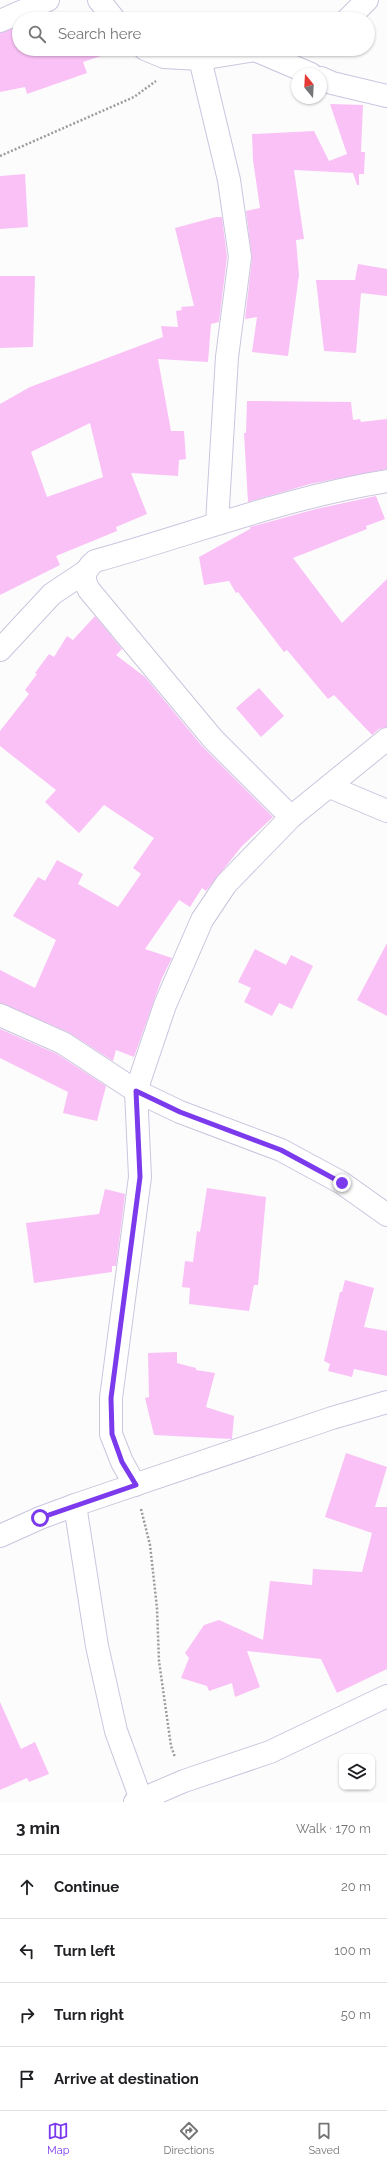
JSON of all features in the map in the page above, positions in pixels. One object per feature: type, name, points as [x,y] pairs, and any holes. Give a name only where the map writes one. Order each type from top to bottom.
[{"type":"street","points":[[21,12],[48,0]]},
{"type":"street","points":[[98,0],[108,12]]},
{"type":"street","points":[[355,12],[368,0]]},
{"type":"street","points":[[0,21],[12,16]]},
{"type":"street","points":[[162,56],[194,59],[215,56]]},
{"type":"street","points":[[271,56],[298,68]]},
{"type":"street","points":[[194,59],[229,180],[240,257],[227,357],[217,523]]},
{"type":"street","points":[[327,81],[387,96]]},
{"type":"street","points":[[291,817],[213,739],[176,696],[89,590],[84,581],[85,572],[88,566],[95,561],[161,542],[217,523],[320,494],[387,481]]},
{"type":"street","points":[[0,650],[52,594],[85,572]]},
{"type":"street","points":[[136,1485],[122,1462],[112,1434],[111,1398],[140,1177],[136,1091],[165,1005],[202,920],[226,884],[291,817],[330,787],[387,739]]},
{"type":"street","points":[[330,787],[387,811]]},
{"type":"street","points":[[0,1015],[63,1043],[136,1091],[180,1112],[281,1150],[342,1183],[387,1216]]},
{"type":"street","points":[[0,1536],[40,1518],[75,1505],[332,1418],[387,1402]]},
{"type":"street","points":[[75,1505],[97,1646],[116,1731],[139,1801],[184,1781],[270,1752],[387,1696]]},
{"type":"path","points":[[0,156],[134,97],[194,59]]},
{"type":"path","points":[[136,1485],[150,1545],[157,1608],[159,1661],[171,1746],[184,1781]]},
{"type":"building","points":[[12,29],[12,56],[101,56],[83,62],[87,73],[27,94],[25,87],[0,92],[0,33]]},
{"type":"building","points":[[330,104],[363,105],[361,152],[365,152],[364,174],[359,174],[359,185],[357,185],[353,173],[294,170],[304,239],[296,240],[299,275],[288,356],[252,352],[257,317],[245,319],[252,258],[246,211],[260,208],[253,160],[252,134],[314,131],[329,161],[347,154]]},
{"type":"building","points":[[25,174],[28,227],[0,229],[0,176]]},
{"type":"building","points":[[216,217],[222,217],[227,257],[219,322],[211,324],[208,362],[158,359],[171,431],[184,431],[186,459],[179,460],[178,476],[131,473],[147,514],[116,527],[117,531],[56,556],[60,565],[0,595],[0,404],[30,387],[163,337],[161,326],[178,327],[176,311],[182,310],[181,307],[194,306],[175,228]],"holes":[[[90,423],[103,477],[47,497],[31,452]]]},
{"type":"building","points":[[358,264],[387,269],[387,296],[361,293],[356,353],[324,351],[316,280],[355,280]]},
{"type":"building","points":[[0,276],[35,276],[33,347],[0,348]]},
{"type":"building","points":[[247,401],[351,402],[353,420],[360,419],[361,422],[387,419],[387,469],[310,484],[248,502],[244,433],[246,433]]},
{"type":"building","points":[[376,496],[385,519],[366,526],[367,529],[293,558],[342,623],[387,579],[387,727],[379,729],[372,735],[334,695],[328,699],[287,650],[284,652],[238,592],[236,593],[229,581],[204,585],[199,557],[250,529],[250,527],[316,509]]},
{"type":"building","points":[[95,616],[122,649],[116,655],[145,677],[202,746],[273,817],[242,846],[206,891],[202,888],[190,907],[179,900],[145,949],[172,958],[162,978],[134,1057],[116,1050],[113,1061],[68,1032],[0,1003],[0,970],[35,988],[56,940],[13,916],[38,877],[45,881],[57,860],[83,874],[78,884],[118,907],[141,874],[133,868],[154,838],[104,805],[79,833],[45,802],[56,790],[0,746],[0,731],[29,694],[25,690],[37,674],[35,673],[49,654],[54,657],[67,636],[73,640]]},
{"type":"building","points":[[259,688],[284,716],[261,737],[236,708]]},
{"type":"building","points":[[387,943],[387,1016],[357,1000]]},
{"type":"building","points":[[255,949],[286,965],[291,955],[313,966],[292,1009],[279,1003],[272,1016],[244,1002],[251,988],[238,982]]},
{"type":"building","points":[[0,1029],[57,1054],[106,1086],[97,1121],[63,1113],[68,1092],[0,1058]]},
{"type":"building","points":[[207,1188],[266,1197],[258,1285],[254,1285],[249,1311],[189,1304],[190,1288],[182,1287],[185,1261],[193,1262],[197,1231],[200,1232]]},
{"type":"building","points":[[105,1189],[125,1194],[116,1266],[112,1266],[112,1272],[34,1283],[26,1223],[99,1214]]},
{"type":"building","points":[[345,1280],[374,1288],[364,1327],[387,1331],[387,1376],[354,1369],[352,1377],[328,1371],[330,1364],[324,1361],[340,1292],[342,1292]]},
{"type":"building","points":[[177,1352],[177,1363],[196,1368],[196,1370],[215,1373],[206,1407],[234,1416],[232,1439],[154,1435],[145,1398],[149,1397],[148,1353]]},
{"type":"building","points":[[346,1453],[387,1467],[375,1507],[387,1507],[387,1669],[337,1693],[321,1659],[247,1651],[260,1687],[235,1697],[232,1683],[209,1691],[207,1686],[181,1678],[189,1658],[185,1653],[204,1625],[219,1620],[263,1640],[270,1581],[312,1585],[313,1569],[362,1572],[372,1533],[325,1517]]},
{"type":"building","points":[[0,1702],[21,1749],[35,1742],[49,1774],[29,1782],[27,1778],[0,1790]]},
{"type":"route","points":[[40,1518],[136,1485],[122,1462],[112,1434],[111,1398],[140,1177],[136,1091],[180,1112],[234,1131],[281,1150],[342,1183]]}]
